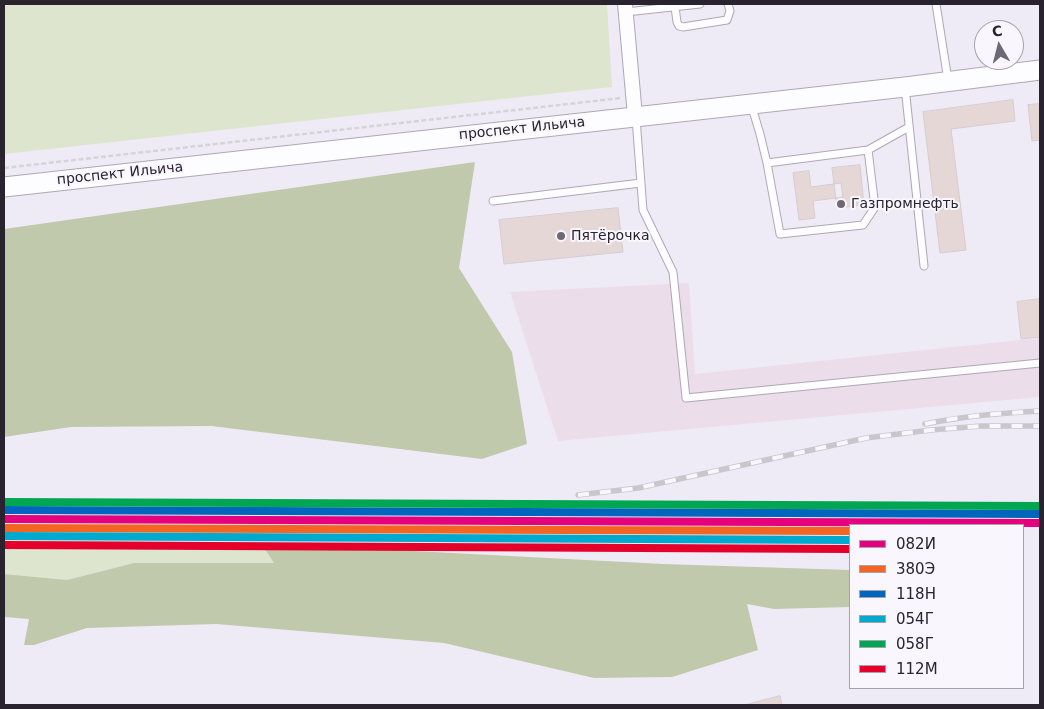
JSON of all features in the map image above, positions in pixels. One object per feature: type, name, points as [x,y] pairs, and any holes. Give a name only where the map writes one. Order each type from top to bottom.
[{"type":"street","points":[[626,8],[635,116]]},
{"type":"street","name":"проспект Ильича","points":[[4,187],[905,87],[1040,70]]},
{"type":"lane","points":[[626,8],[695,4]]},
{"type":"lane","points":[[675,6],[676,22],[679,26],[683,27],[728,20],[730,11],[728,4]]},
{"type":"lane","points":[[936,4],[948,81]]},
{"type":"lane","points":[[905,87],[924,266]]},
{"type":"lane","points":[[750,104],[767,163],[780,234],[862,225],[874,208],[868,150]]},
{"type":"lane","points":[[635,116],[643,210],[673,272],[686,398],[1040,362]]},
{"type":"lane","points":[[767,163],[868,150],[909,127]]},
{"type":"lane","points":[[493,200],[641,183]]},
{"type":"path","points":[[4,168],[634,96]]},
{"type":"shaded area","points":[[689,283],[695,374],[1040,338],[1040,397],[558,441],[510,292]]},
{"type":"green space","points":[[4,4],[607,4],[612,87],[4,154]]},
{"type":"green space","points":[[475,162],[459,268],[512,352],[527,444],[482,459],[211,426],[71,427],[4,437],[4,229]]},
{"type":"green space","points":[[4,540],[261,543],[274,563],[134,563],[67,580],[4,574]]},
{"type":"green space","points":[[261,543],[663,564],[849,570],[849,607],[774,609],[747,604],[758,650],[672,677],[594,678],[444,643],[216,624],[87,628],[34,645],[24,645],[29,619],[4,617],[4,574],[67,580],[134,563],[274,563]]},
{"type":"building","points":[[1013,100],[1015,121],[951,129],[966,250],[940,253],[923,112]]},
{"type":"building","points":[[1040,104],[1040,140],[1032,141],[1028,105]]},
{"type":"building","points":[[860,165],[864,205],[837,208],[832,168]]},
{"type":"building","points":[[809,171],[811,187],[841,183],[843,197],[813,201],[815,218],[799,220],[793,173]]},
{"type":"building","name":"Пятёрочка","points":[[618,208],[623,252],[504,264],[499,220]]},
{"type":"building","points":[[1040,299],[1040,337],[1021,339],[1017,302]]},
{"type":"building","points":[[780,696],[782,705],[745,705]]},
{"type":"railway","points":[[925,424],[982,415],[1040,411]]},
{"type":"railway","points":[[578,495],[638,488],[866,438],[981,426],[1040,426]]},
{"type":"transit line","name":"058Г","points":[[4,502],[1040,506]]},
{"type":"transit line","name":"118Н","points":[[4,510],[1040,514]]},
{"type":"transit line","name":"082И","points":[[4,519],[1040,523]]},
{"type":"transit line","name":"380Э","points":[[4,528],[849,531]]},
{"type":"transit line","name":"054Г","points":[[4,536],[849,540]]},
{"type":"transit line","name":"112М","points":[[4,545],[849,549]]},
{"type":"place","name":"Газпромнефть","points":[[841,204]]},
{"type":"place","name":"Пятёрочка","points":[[561,236]]}]
